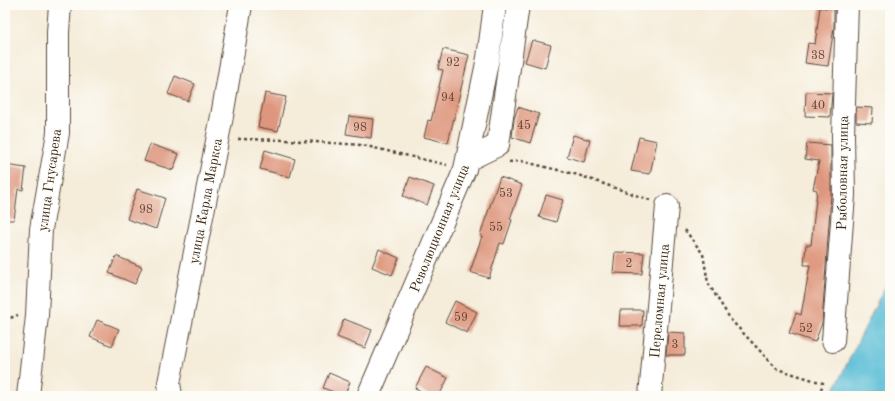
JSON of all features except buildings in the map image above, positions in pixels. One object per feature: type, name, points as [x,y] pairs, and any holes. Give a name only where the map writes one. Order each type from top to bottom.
[{"type":"street","name":"улица Гнусарева","points":[[28,396],[37,307],[41,229],[58,133],[58,32],[60,5]]},
{"type":"street","name":"улица Карла Маркса","points":[[171,396],[169,384],[218,139],[241,5]]},
{"type":"street","name":"Революционная улица","points":[[368,396],[466,165],[488,58],[495,5]]},
{"type":"street","points":[[466,165],[498,144],[518,5]]},
{"type":"street","name":"Рыболовная улица","points":[[833,341],[844,195],[842,136],[847,5]]},
{"type":"street","name":"Переломная улица","points":[[650,396],[667,206]]},
{"type":"path","points":[[218,139],[286,140],[362,145],[466,165]]},
{"type":"path","points":[[819,396],[824,383]]},
{"type":"water","points":[[890,277],[890,396],[831,396]]}]
